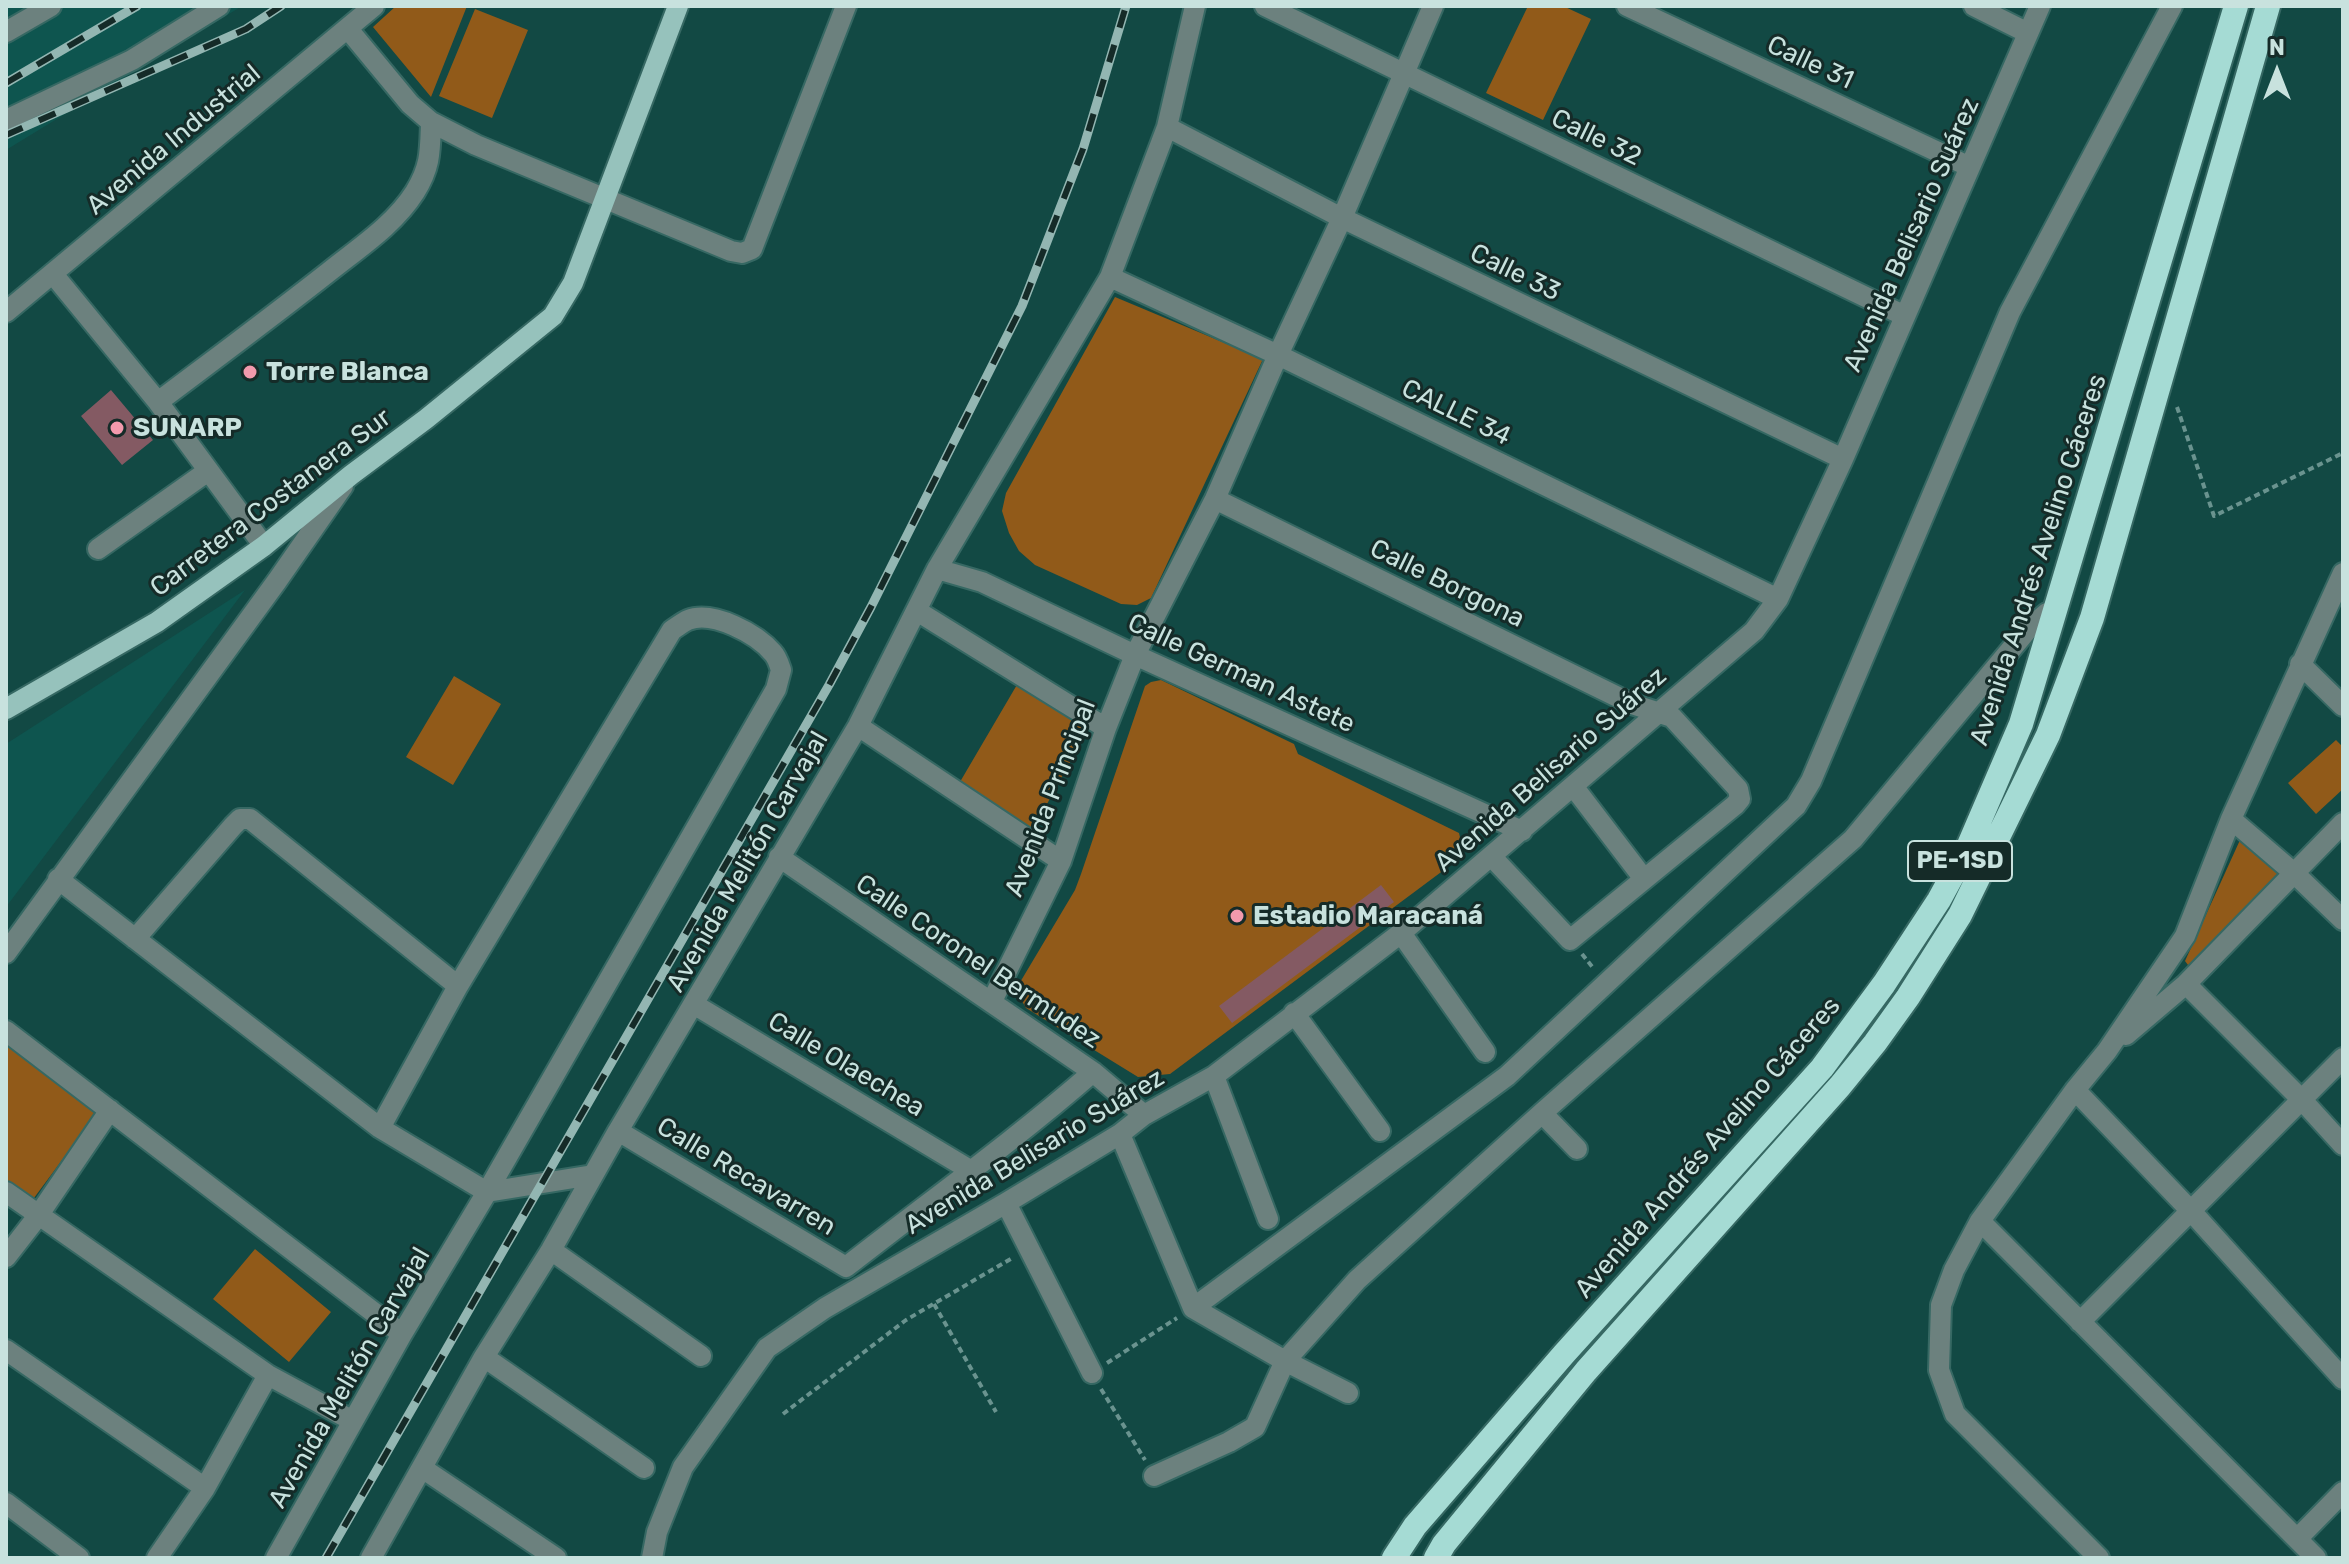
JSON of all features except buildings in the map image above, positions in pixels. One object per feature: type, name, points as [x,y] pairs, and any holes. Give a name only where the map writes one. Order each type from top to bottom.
[{"type":"highway","name":"Avenida Andrés Avelino Cáceres","points":[[1394,1558],[1415,1526],[1564,1354],[1822,1068],[1884,984],[1939,900],[1969,845],[2021,724],[2236,6]]},
{"type":"highway","name":"PE-1SD","points":[[1436,1558],[1444,1544],[1586,1371],[1840,1086],[1908,997],[1960,915],[2048,735],[2092,618],[2268,6]]},
{"type":"main road","name":"Carretera Costanera Sur","points":[[6,709],[157,622],[264,546],[553,316],[573,283],[678,6]]},
{"type":"street","points":[[6,32],[51,6]]},
{"type":"street","points":[[6,120],[132,60],[219,6]]},
{"type":"street","name":"Avenida Industrial","points":[[6,312],[374,6]]},
{"type":"street","points":[[348,29],[410,104],[431,122],[476,145],[742,253],[752,249],[846,6]]},
{"type":"street","name":"Avenida Melitón Carvajal","points":[[371,1558],[484,1357],[551,1250],[858,726],[937,569],[1110,277],[1167,127],[1195,6]]},
{"type":"street","name":"Calle 32","points":[[1265,6],[1905,316]]},
{"type":"street","name":"Avenida Principal","points":[[992,1001],[1061,861],[1106,728],[1135,655],[1215,499],[1342,218],[1433,6]]},
{"type":"street","name":"Calle 31","points":[[1627,6],[1970,167]]},
{"type":"street","points":[[1974,6],[2028,33]]},
{"type":"street","name":"Avenida Belisario Suárez","points":[[652,1558],[657,1532],[683,1467],[767,1348],[825,1308],[1006,1203],[1120,1134],[1144,1115],[1214,1076],[1401,933],[1754,631],[1778,599],[1843,459],[2040,6]]},
{"type":"street","points":[[1193,1308],[1507,1076],[1796,806],[1811,781],[2010,312],[2172,6]]},
{"type":"street","points":[[158,402],[299,296],[402,211],[430,160],[431,122]]},
{"type":"street","name":"Calle 33","points":[[1167,127],[1342,218],[1843,459]]},
{"type":"street","points":[[53,274],[158,402],[264,546]]},
{"type":"street","name":"CALLE 34","points":[[1110,277],[1278,355],[1778,599]]},
{"type":"street","points":[[98,549],[208,471]]},
{"type":"street","points":[[6,953],[351,475]]},
{"type":"street","name":"Calle Borgona","points":[[1215,499],[1632,704],[1672,717],[1738,789],[1740,799],[1644,879]]},
{"type":"street","name":"Calle German Astete","points":[[937,569],[982,582],[1522,831]]},
{"type":"street","points":[[2099,1558],[1955,1414],[1939,1370],[1941,1305],[1954,1270],[1980,1221],[2107,1051],[2185,936],[2231,819],[2343,573]]},
{"type":"street","points":[[917,611],[1106,728]]},
{"type":"street","points":[[1154,1476],[1255,1427],[1285,1361],[1357,1280],[1853,839],[2028,629],[2047,613],[2056,611]]},
{"type":"street","name":"Avenida Melitón Carvajal","points":[[276,1558],[402,1334],[776,689],[781,670],[774,654],[742,631],[712,618],[690,619],[672,630],[458,986],[380,1128]]},
{"type":"street","points":[[2300,664],[2343,706]]},
{"type":"street","points":[[858,726],[1061,861]]},
{"type":"street","points":[[1492,857],[1570,940],[1644,879],[1573,786]]},
{"type":"street","points":[[135,939],[233,826],[240,819],[250,819],[458,986]]},
{"type":"street","points":[[2231,819],[2343,920]]},
{"type":"street","points":[[2107,1051],[2186,984],[2343,823]]},
{"type":"street","name":"Calle Coronel Bermudez","points":[[779,857],[1093,1072],[1144,1115]]},
{"type":"street","points":[[58,879],[380,1128],[487,1192],[593,1175]]},
{"type":"street","points":[[1401,933],[1485,1052]]},
{"type":"street","points":[[2186,984],[2343,1145]]},
{"type":"street","name":"Calle Olaechea","points":[[695,1005],[970,1170]]},
{"type":"street","points":[[1294,1013],[1380,1131]]},
{"type":"street","points":[[6,1031],[402,1334]]},
{"type":"street","points":[[2080,1322],[2343,1058]]},
{"type":"street","points":[[970,1170],[1043,1116],[1093,1072]]},
{"type":"street","points":[[1214,1076],[1268,1219]]},
{"type":"street","points":[[2075,1090],[2191,1211],[2343,1379]]},
{"type":"street","points":[[6,1257],[38,1216],[110,1110]]},
{"type":"street","points":[[1542,1113],[1577,1149]]},
{"type":"street","name":"Calle Recavarren","points":[[618,1131],[846,1267],[970,1170]]},
{"type":"street","points":[[1120,1134],[1193,1308],[1348,1393]]},
{"type":"street","points":[[6,1192],[268,1375],[353,1421]]},
{"type":"street","points":[[1006,1203],[1092,1373]]},
{"type":"street","points":[[1980,1221],[2316,1558]]},
{"type":"street","points":[[551,1250],[701,1356]]},
{"type":"street","points":[[6,1350],[205,1488]]},
{"type":"street","points":[[484,1357],[644,1468]]},
{"type":"street","points":[[157,1558],[205,1488],[268,1375]]},
{"type":"street","points":[[422,1468],[556,1558]]},
{"type":"street","points":[[2297,1539],[2343,1492]]},
{"type":"street","points":[[6,1503],[79,1558]]},
{"type":"path","points":[[2174,398],[2214,516],[2343,453]]},
{"type":"path","points":[[1570,940],[1606,983]]},
{"type":"path","points":[[783,1414],[906,1320],[1030,1248]]},
{"type":"path","points":[[934,1304],[996,1412]]},
{"type":"path","points":[[1154,1476],[1092,1373],[1193,1308]]},
{"type":"shaded area","points":[[6,6],[242,6],[6,150]]},
{"type":"shaded area","points":[[396,6],[467,6],[431,97],[373,27]]},
{"type":"shaded area","points":[[1528,6],[1563,6],[1591,19],[1543,120],[1486,93]]},
{"type":"shaded area","points":[[475,9],[528,30],[492,118],[439,96]]},
{"type":"shaded area","points":[[1115,297],[1263,359],[1151,598],[1137,605],[1121,604],[1035,565],[1019,551],[1002,511],[1006,493]]},
{"type":"shaded area","points":[[245,590],[6,907],[6,744]]},
{"type":"shaded area","points":[[454,676],[501,704],[453,785],[406,757]]},
{"type":"shaded area","name":"Estadio Maracaná","points":[[1161,680],[1294,744],[1298,754],[1459,833],[1462,846],[1460,858],[1170,1074],[1138,1077],[1026,1008],[1019,996],[1019,984],[1075,890],[1145,686]]},
{"type":"shaded area","points":[[1018,683],[1090,726],[1031,833],[957,787]]},
{"type":"shaded area","points":[[2336,740],[2343,747],[2343,789],[2316,814],[2288,783]]},
{"type":"shaded area","points":[[2245,829],[2286,871],[2191,969],[2185,961]]},
{"type":"shaded area","points":[[6,1044],[97,1113],[31,1202],[6,1183]]},
{"type":"shaded area","points":[[255,1249],[331,1312],[289,1362],[213,1299]]},
{"type":"railway","points":[[6,83],[137,6]]},
{"type":"railway","points":[[6,135],[246,29],[281,6]]},
{"type":"railway","points":[[326,1558],[871,607],[1022,306],[1083,149],[1126,6]]},
{"type":"place","name":"Torre Blanca","points":[[250,372]]},
{"type":"place","name":"SUNARP","points":[[117,428]]},
{"type":"place","name":"Estadio Maracaná","points":[[1237,916]]}]
